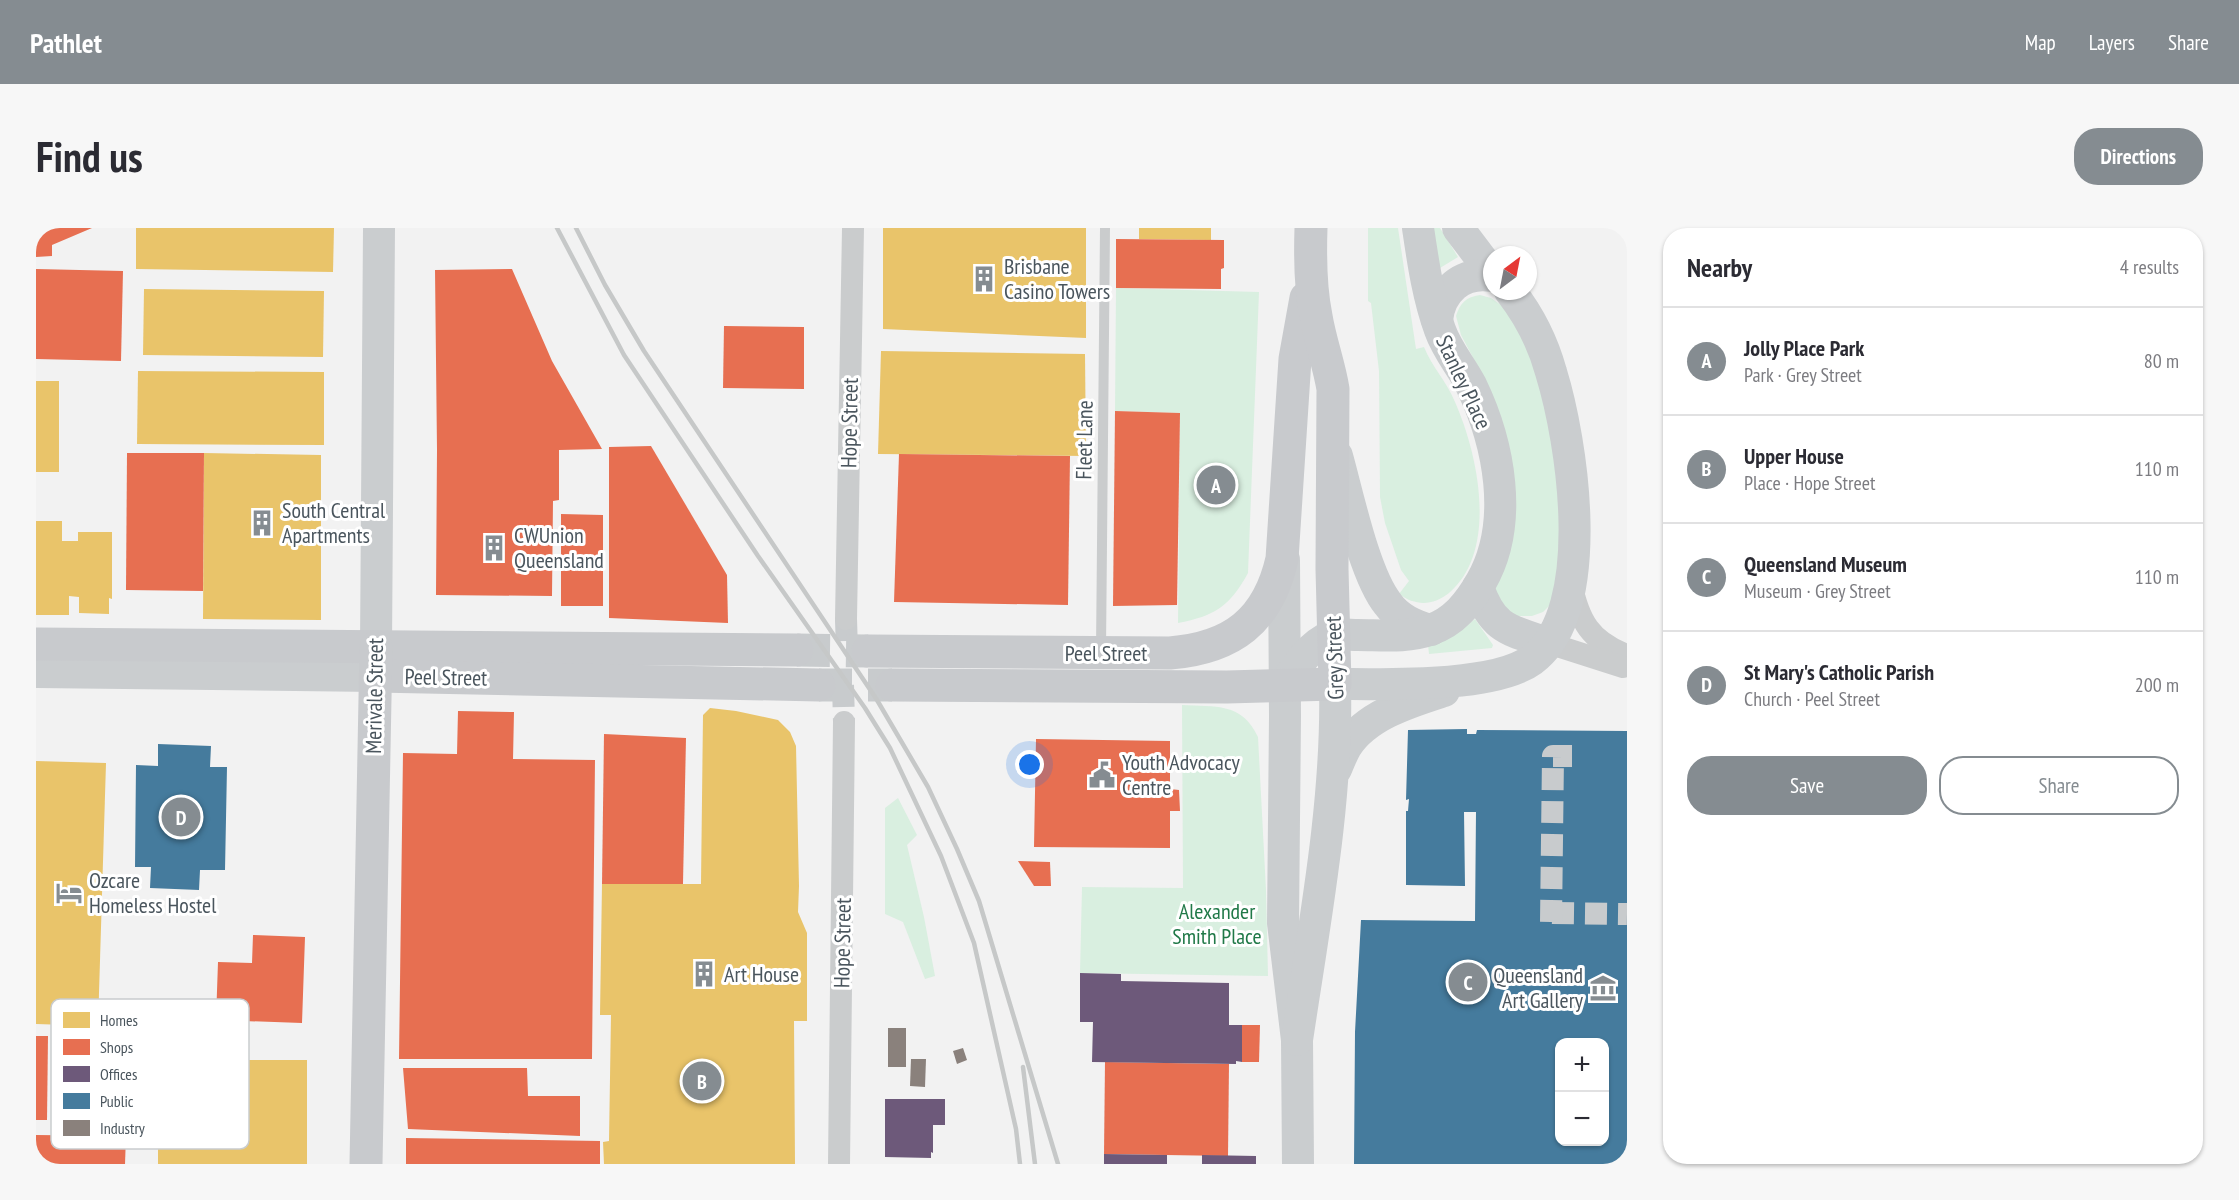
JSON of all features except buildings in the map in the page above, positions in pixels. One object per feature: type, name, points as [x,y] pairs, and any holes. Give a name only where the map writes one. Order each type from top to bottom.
[{"type":"main road","name":"Grey Street","points":[[1311,228],[1310,276],[1315,316],[1333,389],[1335,684]]},
{"type":"main road","name":"Grey Street","points":[[1284,546],[1295,359],[1310,276]]},
{"type":"main road","name":"Peel Street","points":[[868,651],[1101,653],[1188,651],[1214,645],[1238,633],[1254,619],[1266,603],[1277,578],[1284,546]]},
{"type":"main road","name":"Peel Street","points":[[36,644],[819,685]]},
{"type":"main road","name":"Peel Street","points":[[376,662],[797,650]]},
{"type":"main road","name":"Merivale Street","points":[[366,1164],[376,662]]},
{"type":"main road","name":"Peel Street","points":[[892,685],[1335,684]]},
{"type":"street","name":"Merivale Street","points":[[376,662],[379,228]]},
{"type":"street","name":"Hope Street","points":[[846,619],[853,228]]},
{"type":"street","name":"Stanley Place","points":[[1334,635],[1406,635],[1431,630],[1447,622],[1460,611],[1478,587],[1488,568],[1499,528],[1500,501],[1492,446],[1476,398],[1444,341],[1427,285],[1418,228]]},
{"type":"street","points":[[1458,228],[1483,262]]},
{"type":"street","points":[[1437,320],[1443,297],[1455,284],[1468,277],[1483,275]]},
{"type":"street","points":[[1332,780],[1348,743],[1364,728],[1380,717],[1410,703],[1521,667],[1533,659],[1548,643],[1565,609],[1571,582],[1574,545],[1570,457],[1551,371],[1537,334],[1516,300]]},
{"type":"street","points":[[1333,440],[1362,542],[1378,588],[1389,606],[1399,615],[1431,630]]},
{"type":"street","name":"Grey Street","points":[[1284,546],[1283,923],[1297,1040],[1298,1164]]},
{"type":"street","points":[[1571,582],[1577,609],[1590,631],[1604,644],[1627,655]]},
{"type":"street","points":[[1478,587],[1487,609],[1499,624],[1627,669]]},
{"type":"street","points":[[1284,685],[1306,655],[1334,635]]},
{"type":"street","name":"Peel Street","points":[[36,672],[376,662]]},
{"type":"street","points":[[1335,684],[1426,682],[1494,676]]},
{"type":"street","name":"Grey Street","points":[[1297,1040],[1332,780],[1336,725],[1335,684]]},
{"type":"street","name":"Hope Street","points":[[839,1164],[844,722]]},
{"type":"lane","name":"Fleet Lane","points":[[1101,653],[1105,228]]},
{"type":"green space","points":[[1368,228],[1398,228],[1416,349],[1424,347],[1452,395],[1471,448],[1476,474],[1479,527],[1474,552],[1465,575],[1449,593],[1437,600],[1424,603],[1411,601],[1399,594],[1409,581],[1401,570],[1385,523],[1380,497],[1379,371],[1371,303],[1368,301]]},
{"type":"green space","points":[[1430,228],[1440,228],[1458,257],[1440,268]]},
{"type":"green space","points":[[1116,288],[1259,292],[1248,573],[1235,594],[1220,608],[1202,617],[1178,623],[1180,413],[1115,411]]},
{"type":"green space","points":[[1480,295],[1483,296],[1483,300],[1494,300],[1501,305],[1531,343],[1560,461],[1559,579],[1549,606],[1543,612],[1532,616],[1516,616],[1506,610],[1496,593],[1488,386],[1461,335],[1456,316],[1464,301]]},
{"type":"green space","points":[[1475,619],[1493,645],[1492,648],[1429,654],[1428,645],[1456,634]]},
{"type":"green space","name":"Alexander Smith Place","points":[[1182,705],[1216,707],[1236,712],[1244,718],[1258,737],[1268,976],[1080,973],[1082,887],[1183,888]]},
{"type":"green space","points":[[898,798],[917,835],[907,845],[935,976],[925,979],[903,922],[885,914],[885,808]]},
{"type":"tunnel","points":[[846,619],[847,651]]},
{"type":"tunnel","points":[[797,650],[868,651]]},
{"type":"tunnel","points":[[819,685],[892,685]]},
{"type":"tunnel","points":[[843,685],[844,722]]},
{"type":"tunnel","points":[[1551,922],[1553,756],[1572,756]]},
{"type":"tunnel","points":[[1552,913],[1627,914]]},
{"type":"railway","points":[[557,228],[624,355],[890,748],[941,856],[974,943],[1016,1129],[1020,1164]]},
{"type":"railway","points":[[576,228],[605,285],[644,351],[877,700],[928,787],[979,901],[1058,1164]]},
{"type":"railway","points":[[1023,1067],[1035,1164]]},
{"type":"place","name":"Brisbane Casino Towers","points":[[984,279]]},
{"type":"place","name":"Jolly Place Park","points":[[1216,485]]},
{"type":"place","name":"South Central Apartments","points":[[262,523]]},
{"type":"place","name":"CWUnion Queensland","points":[[494,548]]},
{"type":"place","name":"Youth Advocacy Centre","points":[[1102,775]]},
{"type":"place","name":"St Mary's Catholic Parish","points":[[181,817]]},
{"type":"place","name":"Ozcare Homeless Hostel","points":[[69,893]]},
{"type":"place","name":"Art House","points":[[704,974]]},
{"type":"place","name":"Queensland Museum","points":[[1468,982]]},
{"type":"place","name":"Queensland Art Gallery","points":[[1603,988]]},
{"type":"place","name":"Upper House","points":[[702,1081]]}]
